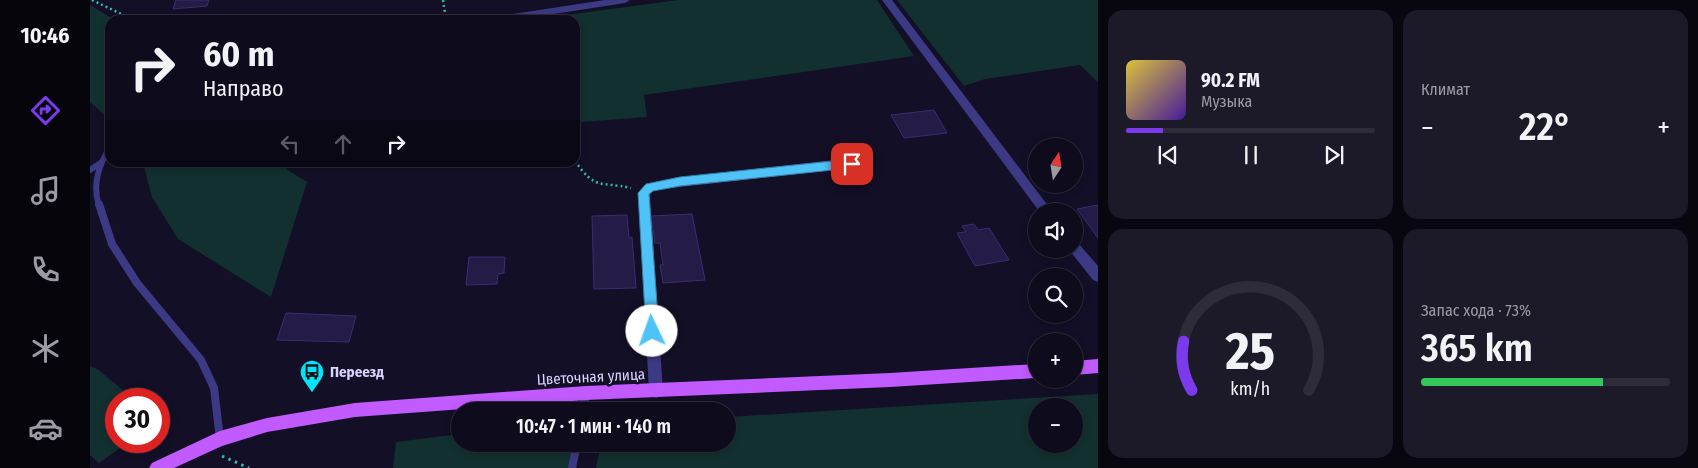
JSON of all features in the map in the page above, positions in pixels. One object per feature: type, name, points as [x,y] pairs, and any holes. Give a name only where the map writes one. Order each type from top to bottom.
[{"type":"main road","points":[[1083,367],[1098,366]]},
{"type":"main road","name":"Цветочная улица","points":[[157,468],[220,439],[266,425],[356,410],[586,393],[900,380],[1028,372]]},
{"type":"street","points":[[527,15],[625,0]]},
{"type":"street","points":[[887,0],[1040,203]]},
{"type":"street","points":[[656,391],[644,193],[650,187],[680,182],[852,164]]},
{"type":"street","points":[[1083,258],[1098,276]]},
{"type":"lane","points":[[105,156],[96,177],[96,196],[112,244],[137,283],[200,360],[214,388],[220,439]]},
{"type":"lane","points":[[90,170],[102,162]]},
{"type":"lane","points":[[584,402],[586,393]]},
{"type":"lane","points":[[572,468],[575,452]]},
{"type":"path","points":[[92,0],[124,15]]},
{"type":"path","points":[[443,0],[445,15]]},
{"type":"path","points":[[580,167],[597,184],[622,185],[644,193]]},
{"type":"green space","points":[[678,0],[877,0],[914,56],[644,95],[647,117],[580,123],[580,15],[566,15]]},
{"type":"green space","points":[[897,0],[1098,0],[1098,82],[1080,65],[985,79],[964,86]]},
{"type":"green space","points":[[90,5],[107,15],[105,15],[105,116],[90,102]]},
{"type":"green space","points":[[144,167],[288,167],[286,169],[307,182],[271,297],[178,239],[152,197]]},
{"type":"green space","points":[[90,366],[97,369],[120,388],[105,388],[105,453],[113,453],[99,463],[90,455]]},
{"type":"green space","points":[[1098,394],[1098,468],[596,468],[599,452],[736,452],[736,417],[1028,398],[1028,453],[1083,453],[1083,398],[1034,398]]},
{"type":"green space","points":[[451,435],[451,452],[575,452],[571,468],[393,468],[396,442]]},
{"type":"building","points":[[176,0],[209,0],[207,6],[173,9]]},
{"type":"building","points":[[934,110],[947,133],[904,138],[891,115]]},
{"type":"building","points":[[1098,205],[1098,238],[1083,217],[1083,208]]},
{"type":"building","points":[[692,214],[705,280],[663,283],[660,265],[663,265],[660,243],[655,243],[651,216]]},
{"type":"building","points":[[627,215],[629,238],[632,237],[636,288],[594,289],[592,216]]},
{"type":"building","points":[[974,224],[978,230],[989,228],[1009,260],[975,266],[957,233],[966,232],[962,226]]},
{"type":"building","points":[[469,257],[505,257],[504,273],[498,274],[497,284],[466,285]]},
{"type":"building","points":[[286,313],[356,316],[349,342],[277,340]]},
{"type":"place","name":"Переезд","points":[[312,393]]},
{"type":"route","points":[[652,331],[644,193],[650,187],[680,182],[852,164]]}]
